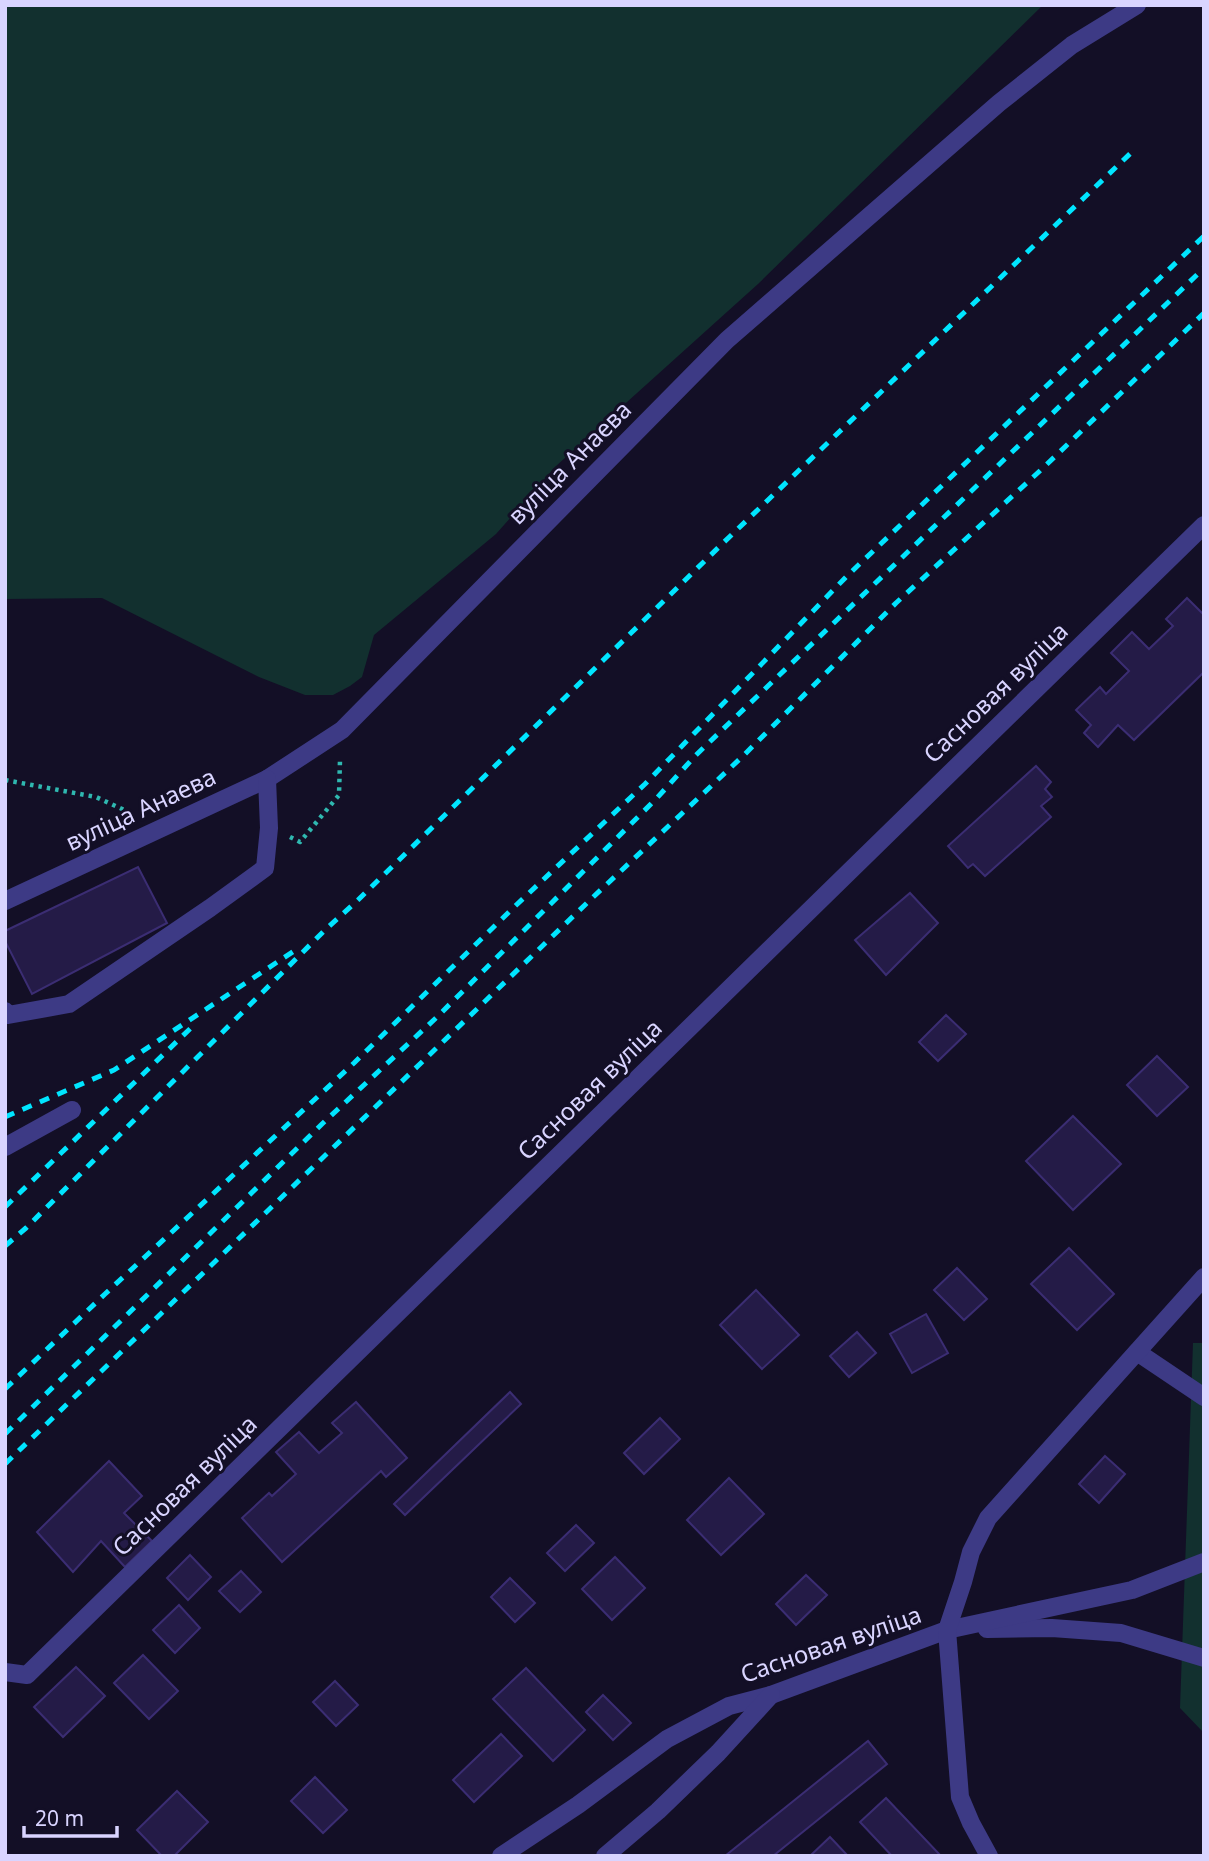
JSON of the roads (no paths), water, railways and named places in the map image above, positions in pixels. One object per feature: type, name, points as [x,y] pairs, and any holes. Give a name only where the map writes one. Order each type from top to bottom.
[{"type":"street","name":"вуліца Анаева","points":[[5,901],[267,779],[342,730],[727,340],[999,103],[1072,45],[1137,5]]},
{"type":"street","name":"Сасновая вуліца","points":[[5,1672],[27,1675],[1204,524]]},
{"type":"street","points":[[5,1011],[8,1015],[69,1004],[200,916],[265,868],[269,828],[267,779]]},
{"type":"street","points":[[5,1147],[72,1110]]},
{"type":"street","name":"Сасновая вуліца","points":[[501,1856],[578,1805],[667,1738],[729,1706],[771,1695],[947,1630],[971,1552],[988,1518],[1204,1277]]},
{"type":"street","points":[[1137,1352],[1204,1397]]},
{"type":"street","points":[[947,1630],[1132,1590],[1204,1562]]},
{"type":"street","points":[[947,1630],[1052,1628],[1121,1633],[1204,1658]]},
{"type":"street","points":[[947,1630],[960,1797],[989,1856]]},
{"type":"street","points":[[605,1856],[658,1811],[718,1753],[771,1695]]},
{"type":"railway","points":[[5,1246],[722,544],[1135,149]]},
{"type":"railway","points":[[5,1389],[354,1063],[645,784],[847,576],[1204,236]]},
{"type":"railway","points":[[5,1434],[322,1124],[437,1017],[656,799],[696,755],[1204,268]]},
{"type":"railway","points":[[5,1464],[743,756],[896,603],[1043,468],[1204,313]]},
{"type":"railway","points":[[5,1117],[114,1070],[300,947]]},
{"type":"railway","points":[[5,1207],[195,1024]]}]
